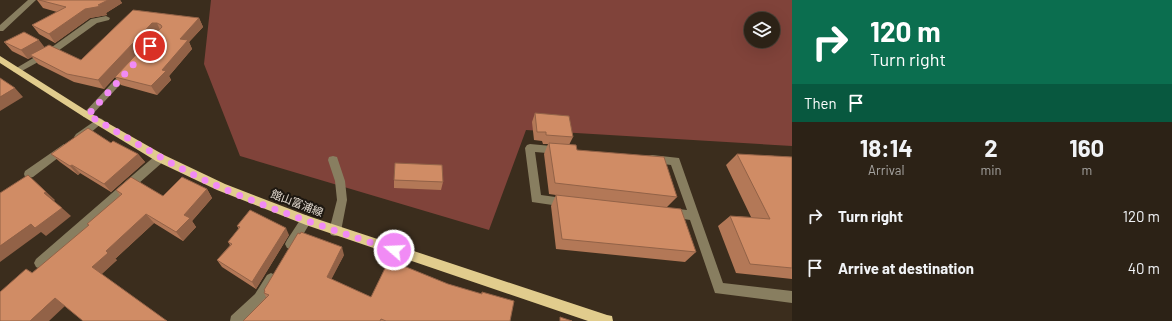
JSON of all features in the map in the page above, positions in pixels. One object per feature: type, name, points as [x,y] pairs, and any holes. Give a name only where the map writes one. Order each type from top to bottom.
[{"type":"main road","name":"館山富浦線","points":[[0,59],[99,122],[160,158],[221,187],[306,220],[607,321]]},
{"type":"street","points":[[0,29],[32,0]]},
{"type":"street","points":[[17,70],[54,49],[94,21],[106,18]]},
{"type":"street","points":[[88,115],[134,63]]},
{"type":"street","points":[[29,174],[99,122]]},
{"type":"street","points":[[568,151],[530,148],[536,199],[575,203]]},
{"type":"street","points":[[40,263],[160,158]]},
{"type":"street","points":[[644,158],[674,160],[719,289],[792,297]]},
{"type":"street","points":[[333,160],[340,181],[342,200],[335,230]]},
{"type":"street","points":[[662,212],[693,216]]},
{"type":"street","points":[[286,253],[306,220]]},
{"type":"street","points":[[236,321],[259,298],[275,272]]},
{"type":"shaded area","points":[[211,0],[792,0],[792,146],[526,130],[489,230],[240,156],[204,64]]},
{"type":"building","points":[[39,0],[108,0],[98,5],[102,6],[85,9],[49,34],[32,25],[66,7]]},
{"type":"building","points":[[133,10],[199,18],[180,39],[188,40],[162,70],[166,71],[151,86],[115,77],[162,27],[157,23],[152,23],[98,80],[67,74],[30,55],[49,45],[81,60]]},
{"type":"building","points":[[24,32],[39,40],[21,50],[4,42]]},
{"type":"building","points":[[0,78],[15,88],[0,97]]},
{"type":"building","points":[[535,113],[569,116],[573,137],[546,135],[546,132],[537,132]]},
{"type":"building","points":[[88,128],[111,143],[113,141],[138,154],[104,184],[51,154]]},
{"type":"building","points":[[549,143],[576,145],[577,150],[664,157],[677,197],[555,183]]},
{"type":"building","points":[[737,154],[792,157],[792,268],[750,264],[730,216],[770,219]]},
{"type":"building","points":[[395,163],[442,165],[443,182],[394,180]]},
{"type":"building","points":[[28,175],[46,192],[44,193],[62,208],[35,228],[31,224],[0,246],[0,193]]},
{"type":"building","points":[[131,177],[163,196],[182,177],[207,189],[184,215],[190,218],[176,232],[146,214],[106,251],[108,253],[92,267],[167,321],[83,321],[55,298],[30,321],[0,321],[0,292],[26,269],[32,273],[89,225],[87,224],[122,194],[116,190]]},
{"type":"building","points":[[556,195],[681,209],[696,252],[562,239]]},
{"type":"building","points":[[250,210],[286,228],[252,282],[217,260],[232,244],[228,242],[240,227],[237,226]]},
{"type":"building","points":[[301,232],[342,247],[327,277],[371,297],[389,260],[448,284],[482,294],[482,292],[514,301],[510,321],[386,321],[381,319],[380,321],[243,321],[269,295],[264,293],[264,290],[298,233],[300,234]]},
{"type":"building","points":[[560,317],[572,321],[560,321]]},
{"type":"route","points":[[150,46],[88,115],[160,158],[221,187],[306,220],[394,250]]}]
